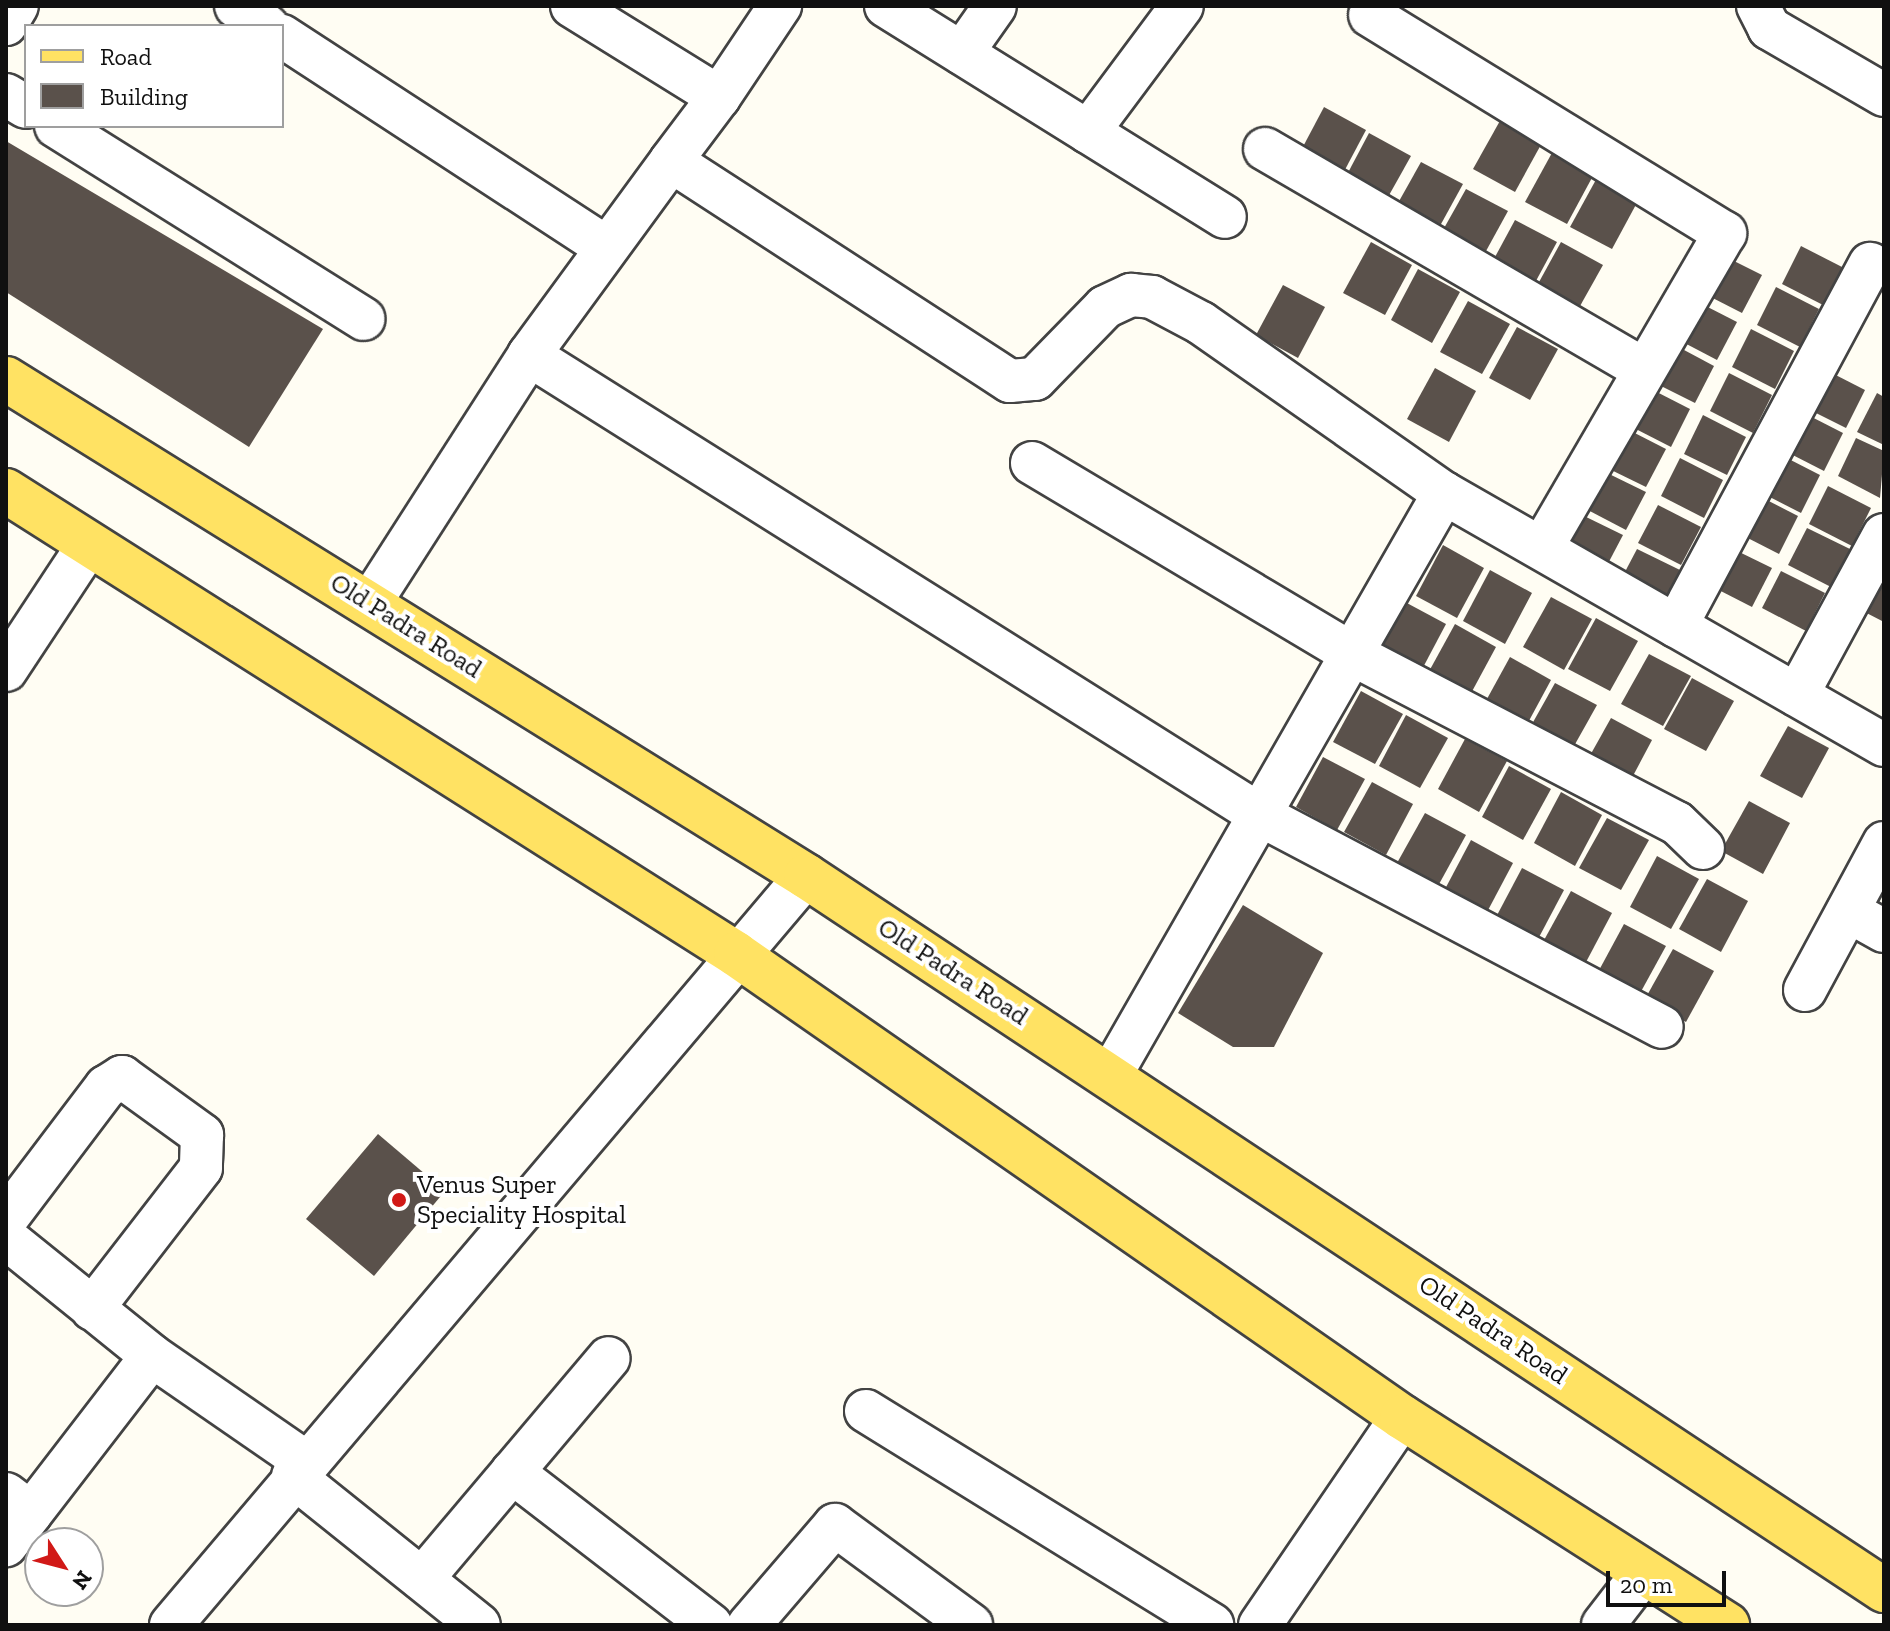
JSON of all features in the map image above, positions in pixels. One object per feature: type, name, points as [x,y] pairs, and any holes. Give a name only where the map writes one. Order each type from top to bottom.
[{"type":"main road","name":"Old Padra Road","points":[[6,379],[806,876],[1884,1590]]},
{"type":"main road","points":[[6,491],[736,954],[1402,1417],[1727,1625]]},
{"type":"street","points":[[6,24],[17,6]]},
{"type":"street","points":[[236,6],[264,24]]},
{"type":"street","points":[[572,6],[719,97]]},
{"type":"street","points":[[370,603],[529,355],[719,97],[780,6]]},
{"type":"street","points":[[886,6],[1225,217]]},
{"type":"street","points":[[962,53],[995,6]]},
{"type":"street","points":[[1088,132],[1182,6]]},
{"type":"street","points":[[1758,6],[1769,28],[1884,95]]},
{"type":"street","points":[[1370,15],[1725,233],[1642,368],[1542,548]]},
{"type":"street","points":[[284,37],[606,247]]},
{"type":"street","points":[[6,95],[24,106]]},
{"type":"street","points":[[59,128],[364,319]]},
{"type":"street","points":[[1265,149],[1642,368]]},
{"type":"street","points":[[671,161],[1010,381],[1035,379],[1105,307],[1131,295],[1152,297],[1201,323],[1444,493],[1884,745]]},
{"type":"street","points":[[1676,626],[1870,264]]},
{"type":"street","points":[[529,355],[1260,815],[1662,1027]]},
{"type":"street","points":[[1032,463],[1352,654],[1677,823],[1703,848]]},
{"type":"street","points":[[1110,1076],[1444,493]]},
{"type":"street","points":[[1797,695],[1884,535]]},
{"type":"street","points":[[6,670],[89,544]]},
{"type":"street","points":[[1805,990],[1884,843]]},
{"type":"street","points":[[171,1625],[298,1469],[736,954],[806,876]]},
{"type":"street","points":[[1848,911],[1884,931]]},
{"type":"street","points":[[6,1219],[106,1087],[122,1077],[202,1135],[201,1168],[92,1309]]},
{"type":"street","points":[[6,1238],[298,1469],[469,1622]]},
{"type":"street","points":[[14,1517],[152,1356]]},
{"type":"street","points":[[422,1579],[609,1358]]},
{"type":"street","points":[[866,1411],[1212,1625]]},
{"type":"street","points":[[1260,1625],[1402,1417]]},
{"type":"street","points":[[512,1472],[711,1625]]},
{"type":"street","points":[[749,1625],[835,1525],[846,1526],[971,1625]]},
{"type":"street","points":[[1603,1625],[1644,1572]]},
{"type":"building","points":[[1324,107],[1366,130],[1339,181],[1297,158]]},
{"type":"building","points":[[1501,119],[1543,141],[1515,192],[1473,169]]},
{"type":"building","points":[[1369,133],[1411,156],[1383,206],[1342,184]]},
{"type":"building","points":[[6,141],[323,329],[249,447],[6,292]]},
{"type":"building","points":[[1553,151],[1594,174],[1567,224],[1525,202]]},
{"type":"building","points":[[1421,162],[1463,184],[1435,235],[1393,212]]},
{"type":"building","points":[[1598,176],[1639,199],[1612,249],[1570,227]]},
{"type":"building","points":[[1466,189],[1508,211],[1480,262],[1438,239]]},
{"type":"building","points":[[1515,220],[1557,242],[1530,292],[1488,270]]},
{"type":"building","points":[[1371,242],[1412,265],[1385,315],[1343,293]]},
{"type":"building","points":[[1561,242],[1603,265],[1575,315],[1533,293]]},
{"type":"building","points":[[1801,246],[1844,268],[1825,306],[1782,284]]},
{"type":"building","points":[[1718,253],[1762,275],[1742,313],[1699,291]]},
{"type":"building","points":[[1418,269],[1460,292],[1432,343],[1391,320]]},
{"type":"building","points":[[1283,285],[1325,307],[1298,358],[1256,335]]},
{"type":"building","points":[[1776,287],[1819,309],[1800,347],[1757,325]]},
{"type":"building","points":[[1694,300],[1737,322],[1717,360],[1675,338]]},
{"type":"building","points":[[1468,301],[1510,324],[1482,374],[1440,352]]},
{"type":"building","points":[[1517,327],[1558,349],[1530,400],[1489,378]]},
{"type":"building","points":[[1751,329],[1794,351],[1775,389],[1732,367]]},
{"type":"building","points":[[1671,343],[1714,366],[1695,403],[1651,381]]},
{"type":"building","points":[[1435,368],[1476,391],[1449,442],[1407,419]]},
{"type":"building","points":[[1822,368],[1865,390],[1846,428],[1802,406]]},
{"type":"building","points":[[1729,373],[1772,395],[1753,433],[1710,411]]},
{"type":"building","points":[[1647,387],[1690,409],[1671,447],[1628,425]]},
{"type":"building","points":[[1877,393],[1884,397],[1884,445],[1857,432]]},
{"type":"building","points":[[1800,411],[1843,433],[1824,471],[1781,449]]},
{"type":"building","points":[[1703,415],[1746,437],[1727,475],[1684,454]]},
{"type":"building","points":[[1623,427],[1666,449],[1646,487],[1603,466]]},
{"type":"building","points":[[1856,438],[1884,451],[1880,498],[1838,476]]},
{"type":"building","points":[[1777,453],[1820,475],[1801,513],[1758,491]]},
{"type":"building","points":[[1680,458],[1723,480],[1704,518],[1661,496]]},
{"type":"building","points":[[1603,471],[1646,492],[1626,530],[1584,508]]},
{"type":"building","points":[[1828,486],[1871,508],[1852,546],[1809,524]]},
{"type":"building","points":[[1755,494],[1798,516],[1779,554],[1736,532]]},
{"type":"building","points":[[1658,505],[1701,527],[1681,565],[1638,543]]},
{"type":"building","points":[[1580,514],[1623,535],[1603,573],[1561,551]]},
{"type":"building","points":[[1807,528],[1850,549],[1831,587],[1788,565]]},
{"type":"building","points":[[1443,545],[1484,568],[1457,618],[1416,596]]},
{"type":"building","points":[[1729,547],[1772,568],[1752,607],[1709,585]]},
{"type":"building","points":[[1637,549],[1680,570],[1660,608],[1617,587]]},
{"type":"building","points":[[1490,570],[1532,593],[1505,644],[1463,621]]},
{"type":"building","points":[[1781,571],[1825,593],[1806,631],[1762,608]]},
{"type":"building","points":[[1884,574],[1884,622],[1853,606]]},
{"type":"building","points":[[1551,597],[1592,619],[1564,670],[1523,647]]},
{"type":"building","points":[[1405,602],[1446,624],[1419,675],[1377,652]]},
{"type":"building","points":[[1596,618],[1638,641],[1610,691],[1568,669]]},
{"type":"building","points":[[1455,624],[1496,647],[1469,697],[1427,675]]},
{"type":"building","points":[[1649,654],[1691,676],[1663,726],[1621,704]]},
{"type":"building","points":[[1510,657],[1551,680],[1524,730],[1482,708]]},
{"type":"building","points":[[1692,678],[1734,701],[1706,751],[1664,729]]},
{"type":"building","points":[[1555,683],[1597,705],[1569,755],[1527,733]]},
{"type":"building","points":[[1361,691],[1403,714],[1375,764],[1333,742]]},
{"type":"building","points":[[1406,715],[1448,738],[1420,788],[1379,766]]},
{"type":"building","points":[[1611,718],[1652,740],[1625,791],[1583,768]]},
{"type":"building","points":[[1788,726],[1829,748],[1802,798],[1760,776]]},
{"type":"building","points":[[1465,739],[1507,761],[1479,812],[1438,789]]},
{"type":"building","points":[[1323,757],[1365,779],[1337,830],[1296,807]]},
{"type":"building","points":[[1509,766],[1551,789],[1523,840],[1482,817]]},
{"type":"building","points":[[1372,782],[1413,804],[1386,855],[1344,832]]},
{"type":"building","points":[[1561,792],[1602,815],[1575,866],[1534,843]]},
{"type":"building","points":[[1749,801],[1790,823],[1763,874],[1721,851]]},
{"type":"building","points":[[1425,813],[1466,835],[1438,886],[1397,863]]},
{"type":"building","points":[[1607,818],[1649,840],[1621,890],[1579,868]]},
{"type":"building","points":[[1471,840],[1513,863],[1486,914],[1444,891]]},
{"type":"building","points":[[1657,856],[1699,879],[1671,929],[1630,907]]},
{"type":"building","points":[[1522,868],[1564,890],[1537,941],[1495,919]]},
{"type":"building","points":[[1707,879],[1748,901],[1721,952],[1679,929]]},
{"type":"building","points":[[1571,891],[1612,913],[1585,964],[1543,942]]},
{"type":"building","points":[[1243,905],[1323,953],[1274,1047],[1233,1047],[1178,1013]]},
{"type":"building","points":[[1624,924],[1666,946],[1638,997],[1597,974]]},
{"type":"building","points":[[1673,949],[1714,971],[1686,1022],[1645,999]]},
{"type":"building","points":[[378,1134],[445,1191],[374,1276],[306,1219]]},
{"type":"place","name":"Venus Super Speciality Hospital","points":[[399,1200]]}]
